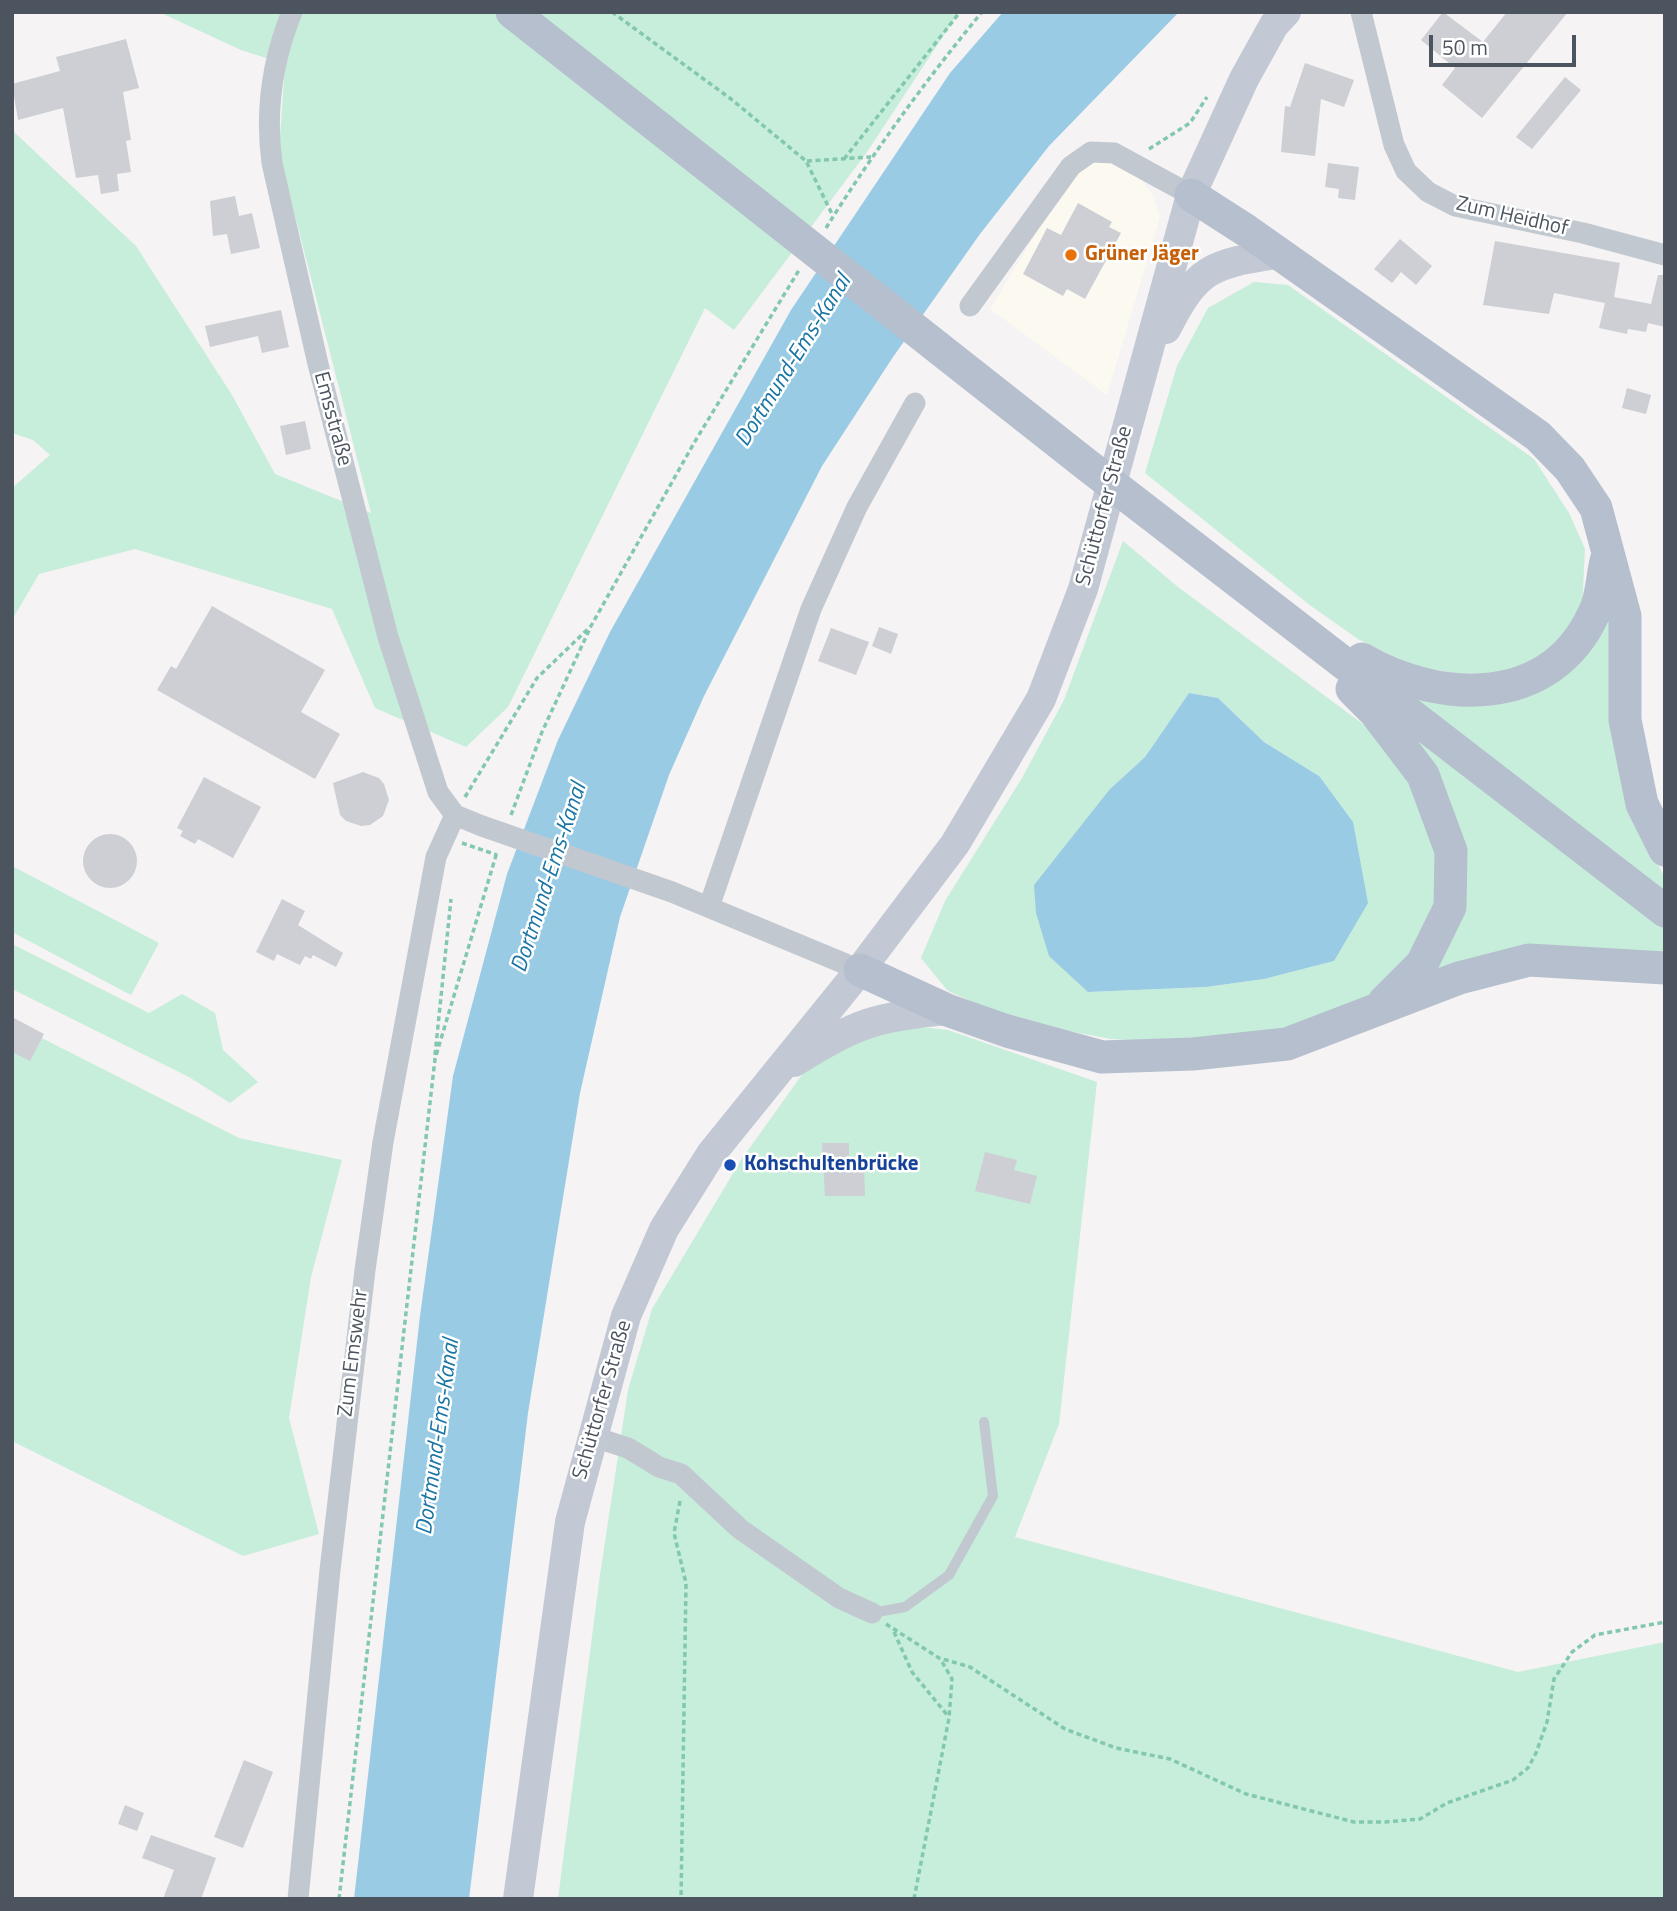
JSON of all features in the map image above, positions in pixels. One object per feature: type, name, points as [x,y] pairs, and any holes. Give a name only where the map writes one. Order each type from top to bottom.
[{"type":"main road","points":[[512,12],[807,248],[1665,911]]},
{"type":"main road","name":"Schüttorfer Straße","points":[[518,1899],[570,1522],[591,1436],[626,1316],[664,1229],[711,1154],[770,1077],[860,970],[955,844],[1041,699],[1083,589],[1191,195],[1244,79],[1274,25],[1286,12]]},
{"type":"main road","points":[[1191,195],[1247,231],[1276,254],[1538,436],[1570,469],[1596,508],[1625,616],[1625,720],[1642,804],[1665,850]]},
{"type":"main road","points":[[1136,388],[1181,298],[1195,280],[1215,267],[1237,260],[1276,254]]},
{"type":"main road","points":[[1264,601],[1393,677],[1457,692],[1504,689],[1543,672],[1576,645],[1596,611],[1607,555]]},
{"type":"main road","points":[[1264,601],[1375,712],[1423,775],[1451,851],[1450,907],[1422,964],[1373,1013]]},
{"type":"main road","points":[[860,970],[947,1010],[1007,1031],[1102,1057],[1194,1054],[1287,1044],[1460,978],[1529,960],[1665,968]]},
{"type":"main road","points":[[770,1077],[832,1038],[860,1025],[891,1015],[947,1010]]},
{"type":"street","name":"Emsstraße","points":[[292,12],[270,93],[268,132],[272,163],[318,364],[388,638],[433,780],[445,805],[455,815]]},
{"type":"street","name":"Zum Heidhof","points":[[1361,12],[1394,145],[1406,171],[1428,192],[1455,206],[1583,233],[1665,255]]},
{"type":"street","points":[[970,306],[1071,166],[1091,152],[1114,152],[1191,195]]},
{"type":"street","points":[[709,906],[810,609],[857,507],[915,403]]},
{"type":"street","points":[[455,815],[482,827],[709,906],[860,970]]},
{"type":"street","name":"Zum Emswehr","points":[[298,1899],[346,1416],[381,1155],[436,857],[455,815]]},
{"type":"street","points":[[591,1436],[628,1448],[659,1467],[681,1474],[740,1529],[839,1598],[872,1613]]},
{"type":"lane","points":[[872,1613],[905,1607],[950,1575],[993,1496],[984,1422]]},
{"type":"path","points":[[612,12],[731,99],[806,161],[833,216]]},
{"type":"path","points":[[844,159],[960,12]]},
{"type":"path","points":[[510,816],[542,732],[591,626],[807,248],[833,216],[934,70],[982,12]]},
{"type":"path","points":[[1129,160],[1190,123],[1212,88]]},
{"type":"path","points":[[806,161],[871,158]]},
{"type":"path","points":[[496,855],[457,842],[455,815],[537,678],[591,626]]},
{"type":"path","points":[[435,1059],[499,847]]},
{"type":"path","points":[[339,1899],[435,1059],[451,895]]},
{"type":"path","points":[[681,1474],[674,1533],[686,1583],[681,1899]]},
{"type":"path","points":[[872,1613],[893,1630],[939,1658],[970,1667],[1065,1729],[1116,1748],[1170,1759],[1246,1794],[1354,1822],[1420,1819],[1447,1803],[1513,1780],[1528,1768],[1535,1753],[1546,1722],[1554,1679],[1572,1652],[1595,1635],[1642,1624],[1665,1622]]},
{"type":"path","points":[[893,1630],[912,1672],[949,1718]]},
{"type":"path","points":[[914,1899],[949,1718],[952,1679],[939,1658]]},
{"type":"shaded area","points":[[1106,158],[1130,166],[1153,195],[1160,217],[1107,395],[990,309],[1070,178],[1086,162]]},
{"type":"green space","points":[[159,12],[959,12],[867,152],[734,330],[705,308],[508,707],[466,747],[375,708],[332,609],[135,549],[39,574],[12,620],[12,488],[50,455],[33,440],[12,433],[12,126],[15,133],[136,246],[232,395],[275,474],[371,513],[279,153],[285,64],[241,50]]},
{"type":"green space","points":[[1254,282],[1288,285],[1534,459],[1569,513],[1585,549],[1582,609],[1551,651],[1515,669],[1472,676],[1413,666],[1358,639],[1311,606],[1145,473],[1177,366],[1208,308]]},
{"type":"green space","points":[[1123,541],[1178,587],[1367,727],[1409,776],[1439,848],[1440,901],[1419,950],[1371,997],[1291,1027],[1194,1043],[1111,1039],[1020,1022],[948,991],[921,958],[945,901],[1022,778],[1064,700]],"holes":[[[1189,693],[1218,698],[1264,742],[1319,776],[1334,961],[1264,979],[1206,987],[1088,992],[1110,789],[1145,757]]]},
{"type":"green space","points":[[1610,604],[1626,804],[1665,878],[1665,893],[1396,690],[1461,704],[1506,703],[1581,661],[1599,635]]},
{"type":"green space","points":[[1376,711],[1665,911],[1665,967],[1459,977],[1423,964],[1451,850]]},
{"type":"green space","points":[[12,866],[159,943],[131,995],[12,932]]},
{"type":"green space","points":[[12,944],[149,1013],[182,994],[215,1013],[223,1050],[258,1082],[230,1103],[189,1077],[12,989]]},
{"type":"green space","points":[[12,1023],[239,1138],[342,1160],[311,1277],[289,1418],[319,1534],[243,1556],[12,1441]]},
{"type":"green space","points":[[921,1027],[948,1030],[1097,1082],[1059,1424],[1015,1537],[1518,1672],[1665,1642],[1665,1899],[558,1899],[600,1575],[628,1390],[652,1309],[741,1160],[814,1058],[857,1036]]},
{"type":"water","name":"Dortmund-Ems-Kanal","points":[[1003,12],[1179,12],[1049,146],[980,234],[893,357],[822,466],[704,696],[669,775],[620,917],[580,1093],[528,1413],[469,1899],[354,1899],[420,1316],[453,1076],[507,874],[558,740],[610,632],[791,310],[950,73]]},
{"type":"water","points":[[1189,693],[1218,698],[1264,742],[1319,776],[1353,822],[1368,903],[1334,961],[1264,979],[1206,987],[1088,992],[1049,956],[1036,913],[1034,885],[1110,789],[1145,757]]},
{"type":"building","points":[[1443,12],[1483,42],[1507,12],[1568,12],[1482,118],[1442,85],[1455,68],[1421,40]]},
{"type":"building","points":[[126,39],[139,88],[123,92],[131,140],[126,141],[131,172],[117,174],[119,191],[101,194],[98,175],[76,178],[63,108],[18,120],[12,84],[60,71],[56,57]]},
{"type":"building","points":[[1305,63],[1354,80],[1344,107],[1321,99],[1315,156],[1281,152],[1285,106],[1290,107]]},
{"type":"building","points":[[1565,77],[1581,90],[1532,149],[1516,137]]},
{"type":"building","points":[[1328,163],[1359,167],[1355,200],[1338,198],[1339,189],[1325,187]]},
{"type":"building","points":[[235,196],[239,216],[252,213],[260,248],[231,254],[227,234],[213,236],[210,201]]},
{"type":"building","name":"Grüner Jäger","points":[[1078,203],[1112,222],[1109,227],[1121,233],[1085,299],[1067,289],[1063,296],[1023,274],[1047,228],[1061,235]]},
{"type":"building","points":[[1400,239],[1432,266],[1416,285],[1401,272],[1392,283],[1374,269]]},
{"type":"building","points":[[1495,241],[1620,263],[1614,297],[1651,304],[1658,275],[1665,275],[1665,327],[1648,323],[1646,332],[1628,329],[1627,334],[1599,328],[1605,303],[1554,293],[1549,314],[1483,305]]},
{"type":"building","points":[[281,310],[289,347],[262,353],[258,336],[210,347],[205,326]]},
{"type":"building","points":[[1627,388],[1651,395],[1646,414],[1622,408]]},
{"type":"building","points":[[305,421],[311,449],[286,455],[280,426]]},
{"type":"building","points":[[212,606],[325,670],[301,712],[340,734],[315,779],[157,690],[171,666],[176,669]]},
{"type":"building","points":[[879,627],[898,634],[891,654],[872,646]]},
{"type":"building","points":[[831,628],[869,642],[856,675],[818,661]]},
{"type":"building","points":[[363,772],[379,778],[389,800],[383,816],[370,825],[361,826],[346,821],[340,815],[333,783]]},
{"type":"building","points":[[204,777],[261,807],[233,858],[198,839],[195,844],[180,836],[183,831],[177,828]]},
{"type":"building","points":[[110,834],[129,842],[137,861],[129,880],[110,888],[91,880],[83,861],[91,842]]},
{"type":"building","points":[[282,899],[305,911],[298,925],[343,953],[336,967],[313,955],[311,959],[305,956],[300,965],[277,954],[274,961],[256,952]]},
{"type":"building","points":[[12,1017],[44,1034],[30,1061],[12,1052]]},
{"type":"building","points":[[822,1143],[849,1143],[849,1166],[864,1166],[865,1196],[825,1196]]},
{"type":"building","points":[[985,1152],[1017,1160],[1014,1170],[1037,1176],[1030,1204],[975,1191]]},
{"type":"building","points":[[244,1760],[273,1772],[243,1848],[214,1837]]},
{"type":"building","points":[[125,1805],[144,1813],[137,1831],[118,1824]]},
{"type":"building","points":[[151,1835],[216,1858],[201,1899],[163,1899],[174,1870],[142,1858]]},
{"type":"place","name":"Grüner Jäger","points":[[1071,255]]},
{"type":"place","name":"Kohschultenbrücke","points":[[730,1165]]}]
